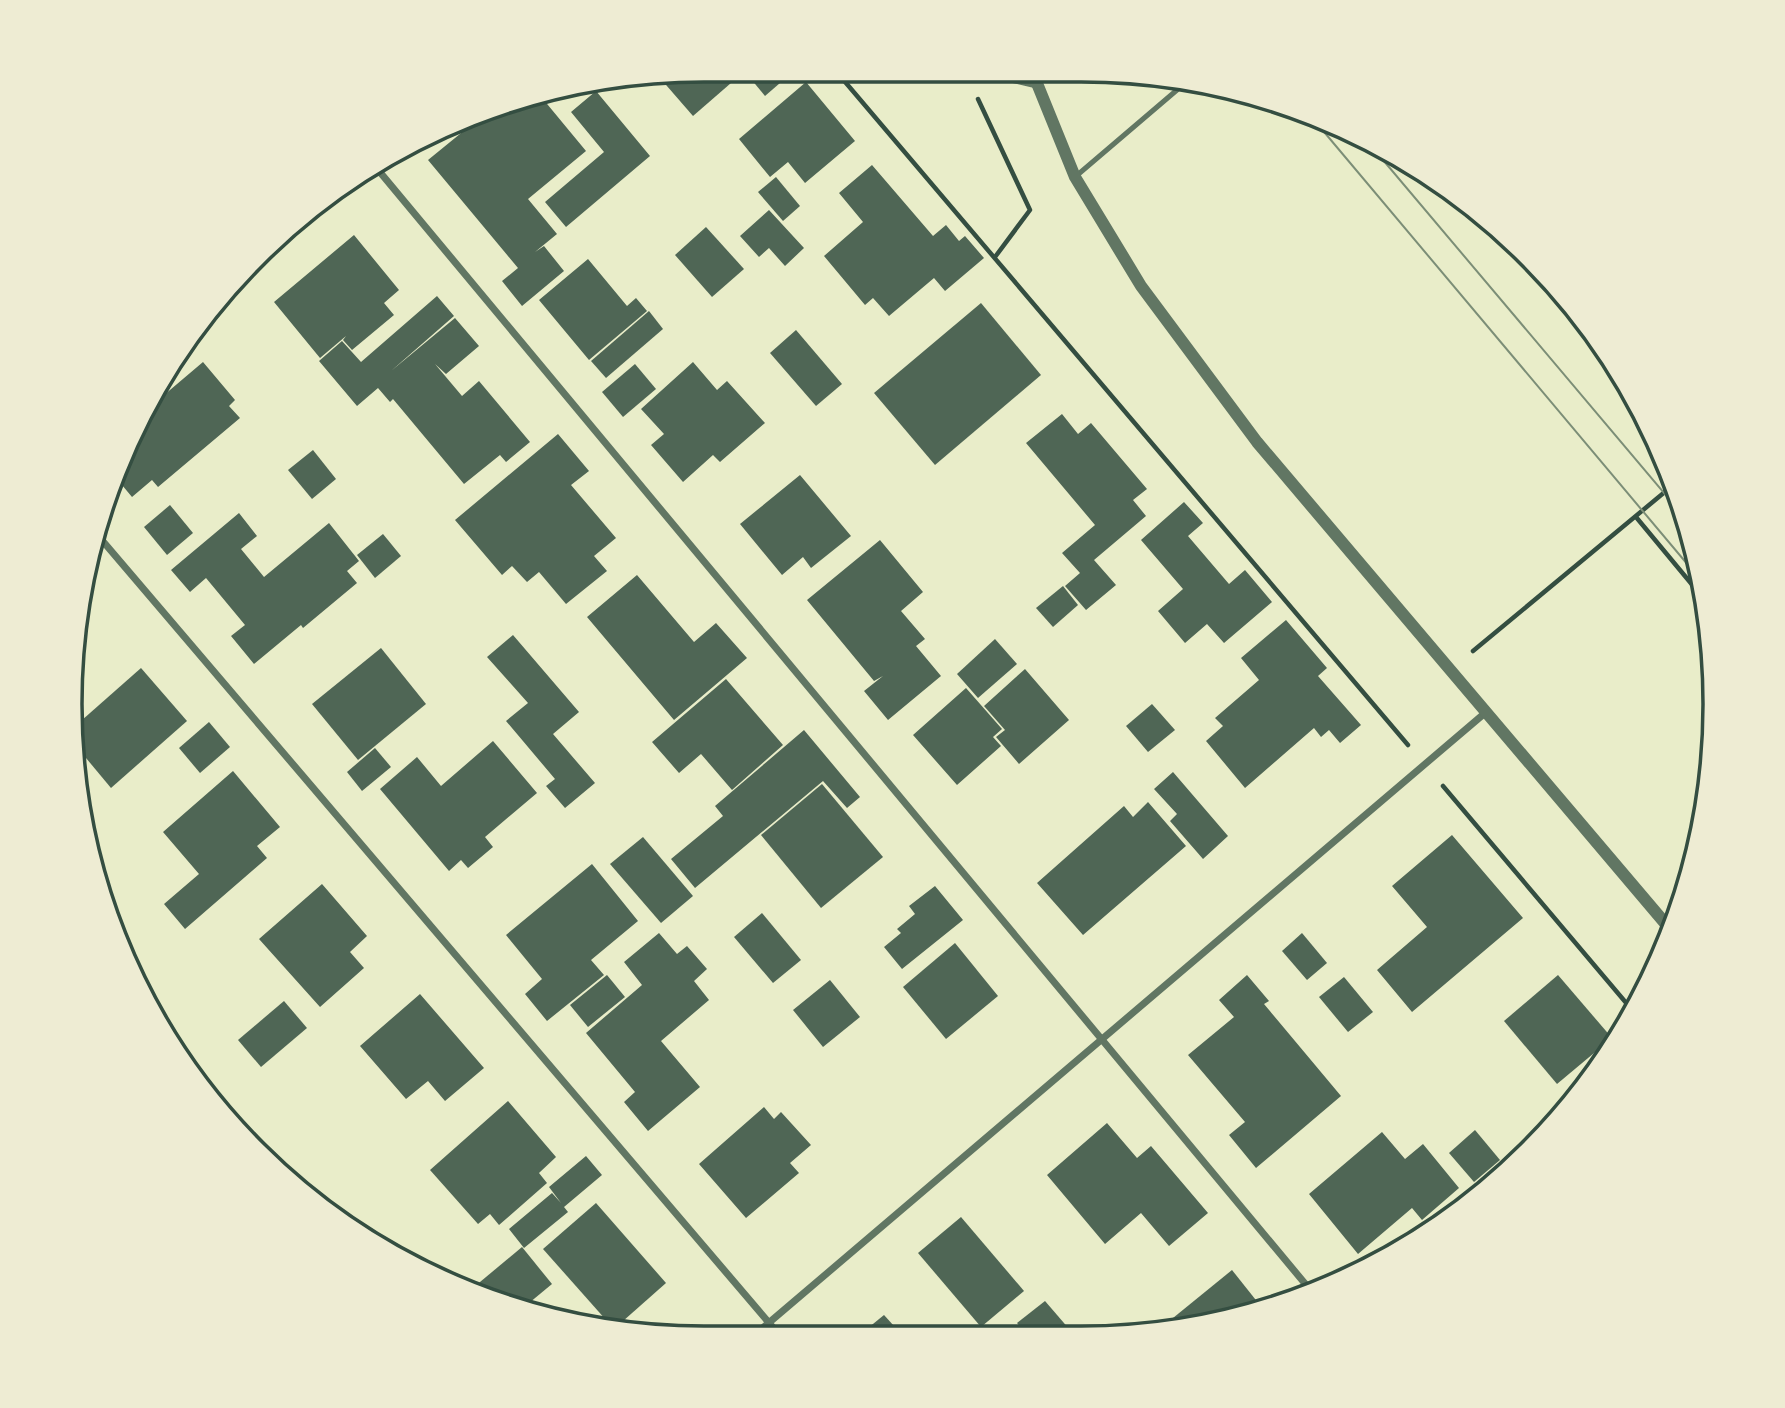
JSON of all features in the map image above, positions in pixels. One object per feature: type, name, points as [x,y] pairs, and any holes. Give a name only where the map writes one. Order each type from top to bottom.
[{"type":"street","points":[[1024,82],[1037,85]]},
{"type":"street","points":[[1036,82],[1075,177],[1141,286],[1257,442],[1663,921]]},
{"type":"street","points":[[381,173],[1305,1284]]},
{"type":"street","points":[[103,542],[772,1326]]},
{"type":"street","points":[[764,1326],[1485,713]]},
{"type":"lane","points":[[1075,177],[1177,90]]},
{"type":"path","points":[[845,82],[1626,1003]]},
{"type":"path","points":[[976,96],[1030,210],[995,257]]},
{"type":"path","points":[[1449,671],[1665,492]]},
{"type":"path","points":[[1636,517],[1691,583]]},
{"type":"building","points":[[732,82],[693,116],[665,84]]},
{"type":"building","points":[[753,82],[781,82],[765,96]]},
{"type":"building","points":[[806,82],[855,141],[805,183],[788,162],[770,177],[739,139]]},
{"type":"building","points":[[597,92],[650,156],[566,227],[545,202],[604,152],[571,112]]},
{"type":"building","points":[[546,102],[586,151],[528,199],[557,234],[535,252],[544,246],[564,271],[522,306],[502,281],[518,268],[428,160],[463,131]]},
{"type":"building","points":[[872,165],[933,236],[946,225],[959,241],[965,236],[984,258],[945,291],[934,278],[889,316],[873,298],[865,305],[824,256],[863,222],[839,193]]},
{"type":"building","points":[[776,177],[800,206],[783,221],[758,192]]},
{"type":"building","points":[[769,210],[804,248],[785,266],[769,248],[759,257],[740,236]]},
{"type":"building","points":[[706,227],[744,269],[712,297],[675,255]]},
{"type":"building","points":[[354,235],[399,290],[384,303],[394,315],[352,350],[343,340],[346,336],[320,358],[274,302]]},
{"type":"building","points":[[588,259],[627,306],[636,298],[647,311],[589,360],[539,300]]},
{"type":"building","points":[[437,296],[454,316],[391,371],[455,318],[479,346],[446,374],[435,364],[462,396],[479,381],[530,442],[506,462],[500,455],[464,484],[393,399],[390,402],[378,388],[357,406],[319,361],[342,341],[361,362]]},
{"type":"building","points":[[981,303],[1041,375],[935,465],[874,393]]},
{"type":"building","points":[[649,311],[663,329],[606,378],[591,361]]},
{"type":"building","points":[[796,330],[842,384],[816,406],[770,353]]},
{"type":"building","points":[[203,362],[235,400],[229,406],[240,418],[158,487],[152,480],[132,497],[122,485],[146,429],[166,394]]},
{"type":"building","points":[[693,362],[717,390],[727,381],[765,423],[720,462],[713,455],[683,482],[651,445],[664,434],[641,409]]},
{"type":"building","points":[[635,364],[656,389],[623,417],[602,392]]},
{"type":"building","points":[[1062,414],[1078,434],[1091,423],[1147,489],[1133,500],[1146,516],[1094,560],[1116,585],[1086,610],[1065,586],[1080,573],[1062,553],[1095,525],[1026,443]]},
{"type":"building","points":[[558,434],[589,471],[571,485],[616,538],[594,556],[607,571],[566,604],[539,572],[527,582],[512,566],[502,575],[455,520]]},
{"type":"building","points":[[313,450],[336,479],[312,499],[288,470]]},
{"type":"building","points":[[800,475],[851,536],[811,568],[803,557],[782,575],[740,524]]},
{"type":"building","points":[[1184,502],[1203,523],[1188,536],[1229,584],[1245,570],[1272,602],[1224,643],[1207,624],[1185,643],[1158,611],[1183,589],[1141,540]]},
{"type":"building","points":[[170,505],[193,533],[167,555],[144,527]]},
{"type":"building","points":[[239,513],[257,536],[241,549],[264,577],[329,523],[359,561],[347,571],[357,583],[254,664],[231,636],[245,625],[206,578],[190,592],[171,570]]},
{"type":"building","points":[[383,534],[401,556],[375,578],[357,555]]},
{"type":"building","points":[[880,540],[923,592],[901,611],[925,639],[916,646],[941,676],[888,720],[864,691],[883,676],[874,681],[807,600]]},
{"type":"building","points":[[637,575],[694,642],[716,623],[747,658],[674,720],[587,617]]},
{"type":"building","points":[[1063,586],[1078,605],[1053,627],[1036,608]]},
{"type":"building","points":[[1286,620],[1327,668],[1318,676],[1361,725],[1340,743],[1329,730],[1321,737],[1314,728],[1245,788],[1206,741],[1223,726],[1215,718],[1259,680],[1241,658]]},
{"type":"building","points":[[513,635],[579,712],[553,734],[595,783],[565,808],[546,786],[555,779],[506,721],[528,703],[487,657]]},
{"type":"building","points":[[995,639],[1017,664],[978,698],[957,674]]},
{"type":"building","points":[[381,648],[426,704],[358,760],[312,704]]},
{"type":"building","points":[[141,668],[187,721],[111,788],[85,757],[83,719]]},
{"type":"building","points":[[1025,669],[1069,720],[1019,764],[996,737],[1005,730],[984,706]]},
{"type":"building","points":[[726,679],[783,745],[732,790],[701,754],[679,773],[652,742]]},
{"type":"building","points":[[966,688],[1002,729],[993,737],[1001,746],[957,785],[913,735]]},
{"type":"building","points":[[1152,704],[1175,730],[1148,752],[1126,726]]},
{"type":"building","points":[[209,722],[230,747],[200,773],[179,748]]},
{"type":"building","points":[[804,730],[860,797],[847,808],[823,781],[695,888],[671,859],[723,816],[715,806]]},
{"type":"building","points":[[493,741],[537,793],[485,837],[493,847],[468,868],[461,860],[449,871],[380,789],[417,757],[441,786]]},
{"type":"building","points":[[375,748],[391,767],[362,791],[347,772]]},
{"type":"building","points":[[233,771],[280,827],[257,846],[267,858],[185,929],[164,904],[199,874],[163,832]]},
{"type":"building","points":[[1173,772],[1228,836],[1203,859],[1170,821],[1177,814],[1154,789]]},
{"type":"building","points":[[822,784],[883,857],[821,908],[761,835]]},
{"type":"building","points":[[1148,802],[1186,846],[1083,935],[1037,883],[1124,806],[1133,817]]},
{"type":"building","points":[[1452,835],[1523,918],[1412,1012],[1377,970],[1427,927],[1392,886]]},
{"type":"building","points":[[643,837],[693,896],[661,923],[610,864]]},
{"type":"building","points":[[592,864],[638,921],[591,960],[604,975],[547,1021],[525,994],[542,979],[506,935]]},
{"type":"building","points":[[322,884],[367,936],[350,952],[364,968],[320,1007],[259,939]]},
{"type":"building","points":[[935,886],[963,920],[902,969],[884,947],[901,933],[897,929],[915,914],[909,906]]},
{"type":"building","points":[[762,913],[801,960],[773,983],[734,937]]},
{"type":"building","points":[[659,933],[677,954],[687,946],[707,969],[694,981],[709,1000],[661,1041],[700,1087],[648,1131],[624,1102],[635,1092],[586,1033],[642,985],[624,962]]},
{"type":"building","points":[[1302,933],[1327,963],[1307,980],[1282,951]]},
{"type":"building","points":[[955,943],[998,996],[946,1039],[903,987]]},
{"type":"building","points":[[607,975],[625,997],[588,1027],[570,1005]]},
{"type":"building","points":[[1247,975],[1269,1001],[1264,1004],[1341,1096],[1256,1168],[1229,1135],[1245,1122],[1188,1055],[1234,1017],[1219,1000]]},
{"type":"building","points":[[1558,975],[1608,1033],[1597,1051],[1557,1084],[1504,1021]]},
{"type":"building","points":[[1344,977],[1373,1012],[1348,1032],[1319,997]]},
{"type":"building","points":[[830,980],[860,1017],[823,1047],[793,1010]]},
{"type":"building","points":[[420,994],[484,1068],[445,1101],[428,1081],[406,1099],[360,1046]]},
{"type":"building","points":[[284,1001],[307,1028],[261,1067],[238,1040]]},
{"type":"building","points":[[508,1101],[556,1157],[539,1173],[547,1183],[499,1225],[490,1214],[478,1224],[430,1170]]},
{"type":"building","points":[[764,1107],[774,1119],[781,1112],[811,1145],[790,1163],[799,1173],[746,1218],[699,1164]]},
{"type":"building","points":[[1107,1123],[1137,1158],[1151,1146],[1208,1213],[1169,1246],[1141,1213],[1105,1244],[1047,1175]]},
{"type":"building","points":[[1475,1130],[1500,1160],[1474,1182],[1449,1153]]},
{"type":"building","points":[[1382,1132],[1405,1159],[1423,1144],[1459,1188],[1422,1220],[1412,1208],[1358,1254],[1309,1194]]},
{"type":"building","points":[[586,1156],[602,1175],[564,1207],[568,1212],[524,1248],[509,1229],[552,1193],[561,1203],[549,1187]]},
{"type":"building","points":[[596,1203],[666,1283],[624,1320],[603,1317],[543,1249]]},
{"type":"building","points":[[961,1217],[1024,1291],[980,1326],[918,1253]]},
{"type":"building","points":[[522,1247],[552,1284],[531,1301],[479,1283]]},
{"type":"building","points":[[1232,1270],[1256,1301],[1202,1314],[1173,1318]]},
{"type":"building","points":[[1045,1301],[1067,1326],[1020,1326],[1017,1323]]},
{"type":"building","points":[[884,1315],[894,1326],[870,1326]]},
{"type":"tram line","points":[[1324,132],[1687,563]]},
{"type":"tram line","points":[[1385,162],[1667,497]]}]
